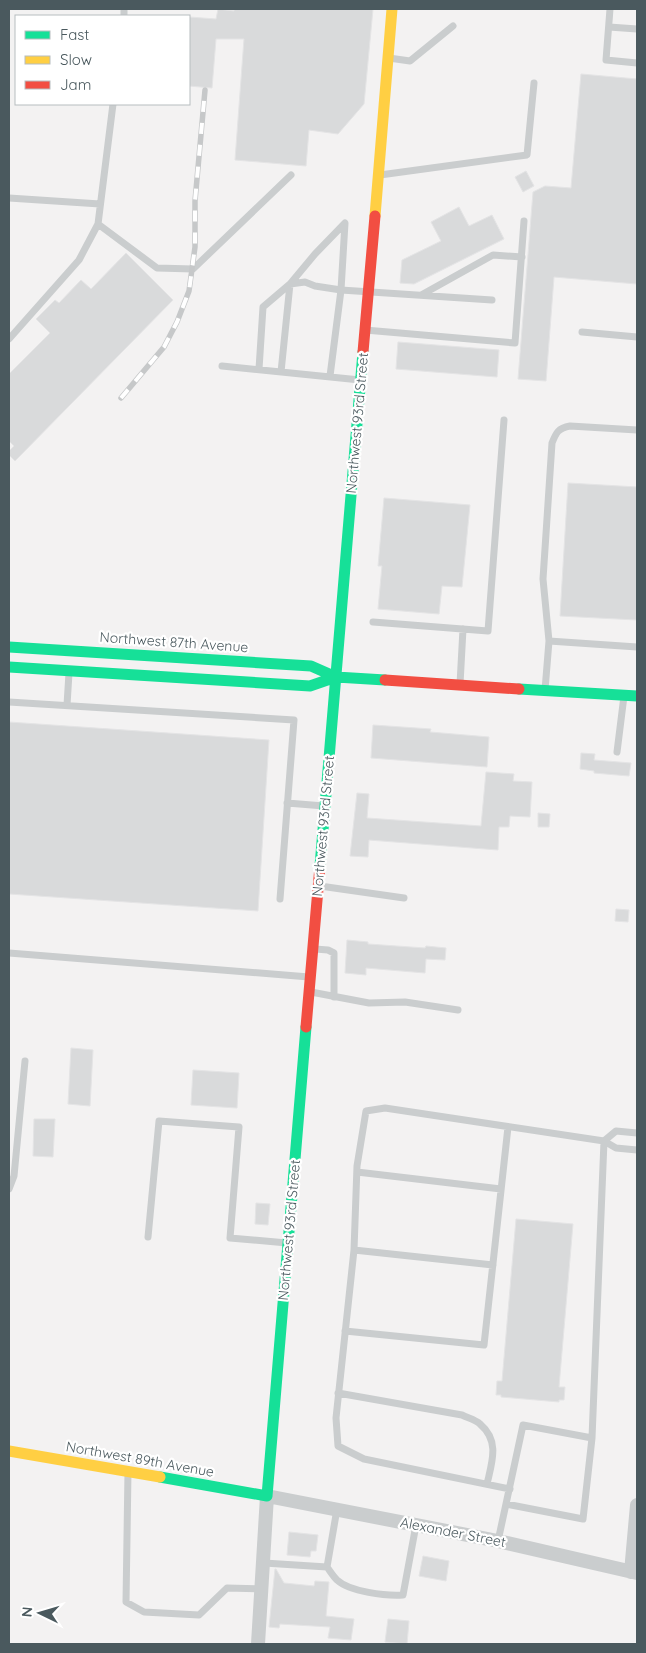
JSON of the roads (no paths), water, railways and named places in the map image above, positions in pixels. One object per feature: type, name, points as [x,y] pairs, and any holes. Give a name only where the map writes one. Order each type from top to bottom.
[{"type":"street","name":"Northwest 93rd Street","points":[[258,1644],[267,1496],[308,992],[392,9]]},
{"type":"street","name":"Northwest 87th Avenue","points":[[9,647],[311,666],[336,677],[637,696]]},
{"type":"street","name":"Northwest 87th Avenue","points":[[9,667],[310,686],[336,677]]},
{"type":"street","name":"Northwest 89th Avenue","points":[[9,1451],[267,1496]]},
{"type":"street","name":"Alexander Street","points":[[267,1496],[416,1524],[634,1572]]},
{"type":"street","points":[[634,1572],[637,1504]]},
{"type":"lane","points":[[610,9],[606,60],[637,63]]},
{"type":"lane","points":[[389,58],[410,61],[453,26]]},
{"type":"lane","points":[[609,26],[637,29]]},
{"type":"lane","points":[[379,175],[527,155],[534,83]]},
{"type":"lane","points":[[9,339],[79,260],[98,224],[113,105]]},
{"type":"lane","points":[[98,224],[157,268],[193,269],[290,175]]},
{"type":"lane","points":[[9,198],[100,204]]},
{"type":"lane","points":[[365,330],[515,343],[524,221]]},
{"type":"lane","points":[[259,370],[262,307],[290,284],[315,254],[345,223],[341,290],[330,376]]},
{"type":"lane","points":[[422,295],[494,255],[522,257]]},
{"type":"lane","points":[[290,284],[304,282],[315,286],[341,290],[369,290],[492,300]]},
{"type":"lane","points":[[281,372],[290,284]]},
{"type":"lane","points":[[582,332],[637,337]]},
{"type":"lane","points":[[222,366],[361,380]]},
{"type":"lane","points":[[373,622],[488,631],[504,420]]},
{"type":"lane","points":[[546,690],[549,641],[543,579],[552,443],[561,427],[637,430]]},
{"type":"lane","points":[[460,684],[463,629]]},
{"type":"lane","points":[[549,641],[637,647]]},
{"type":"lane","points":[[67,705],[69,671]]},
{"type":"lane","points":[[617,752],[624,695]]},
{"type":"lane","points":[[9,702],[294,720],[280,899]]},
{"type":"lane","points":[[287,803],[325,806]]},
{"type":"lane","points":[[318,886],[404,898]]},
{"type":"lane","points":[[312,949],[328,950],[334,954],[334,997]]},
{"type":"lane","points":[[9,953],[310,977]]},
{"type":"lane","points":[[308,992],[368,1003],[406,1002],[458,1010]]},
{"type":"lane","points":[[9,1189],[14,1176],[25,1061]]},
{"type":"lane","points":[[510,1489],[364,1459],[338,1446],[336,1418],[338,1393],[354,1250],[357,1172],[366,1112],[385,1108],[604,1141],[616,1148],[637,1150]]},
{"type":"lane","points":[[148,1237],[159,1121],[239,1127],[230,1238],[288,1242]]},
{"type":"lane","points":[[345,1331],[484,1344],[508,1126]]},
{"type":"lane","points":[[604,1141],[616,1132],[637,1133]]},
{"type":"lane","points":[[506,1504],[583,1519],[592,1438],[604,1141]]},
{"type":"lane","points":[[357,1172],[501,1188]]},
{"type":"lane","points":[[354,1250],[493,1265]]},
{"type":"lane","points":[[338,1393],[462,1415],[480,1423],[490,1437],[494,1452],[487,1484]]},
{"type":"lane","points":[[498,1541],[523,1425],[592,1438]]},
{"type":"lane","points":[[128,1472],[126,1602],[144,1612],[199,1615],[227,1588],[262,1589]]},
{"type":"lane","points":[[337,1509],[327,1567],[338,1581],[357,1590],[393,1596],[403,1595],[416,1524]]},
{"type":"lane","points":[[264,1563],[327,1567]]},
{"type":"railway","points":[[121,398],[164,347],[177,322],[189,291],[195,247],[195,201],[205,90]]}]
